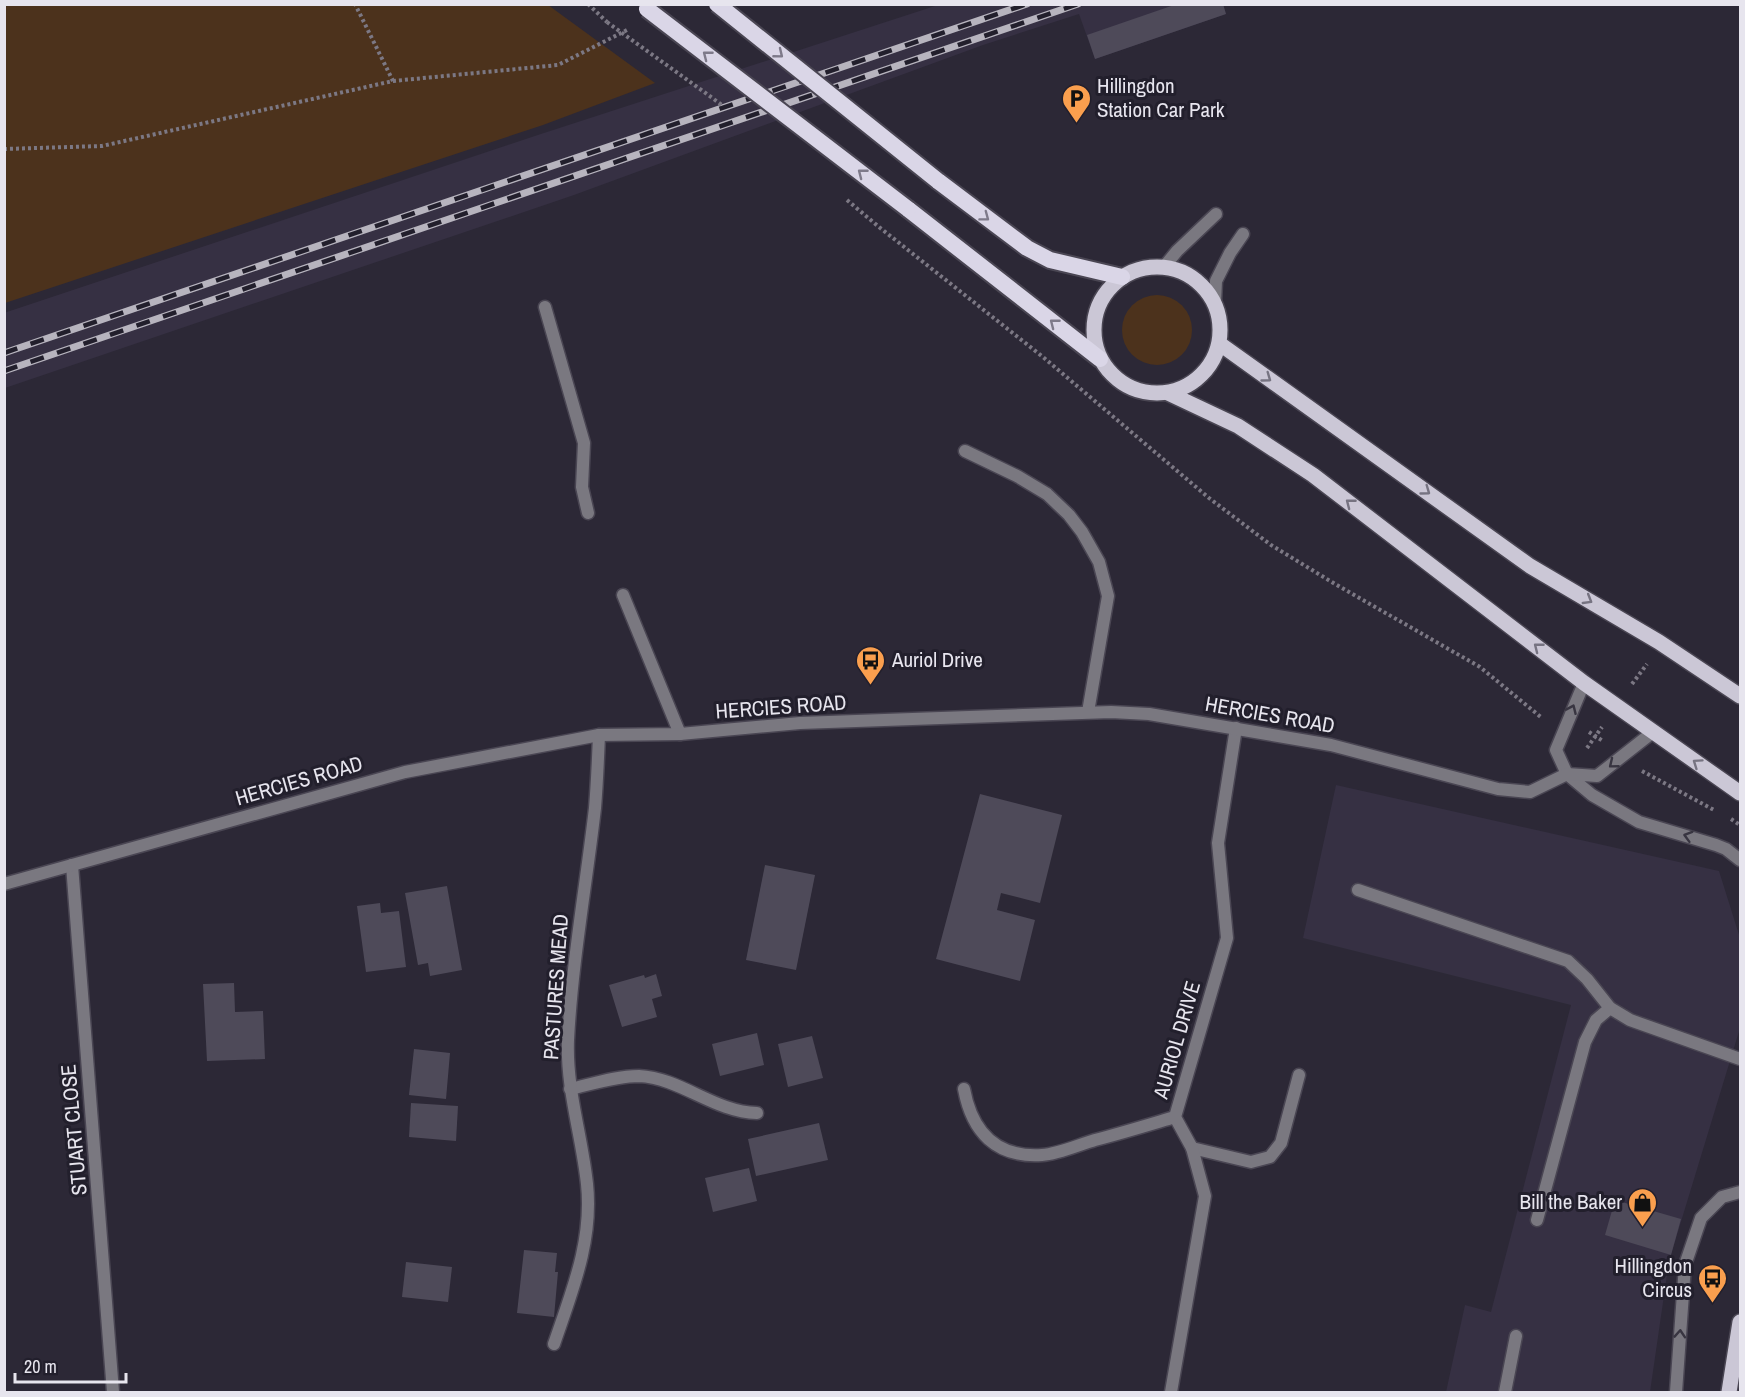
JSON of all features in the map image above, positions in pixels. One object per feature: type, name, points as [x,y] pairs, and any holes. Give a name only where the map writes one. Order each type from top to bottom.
[{"type":"highway","points":[[717,4],[938,181],[1027,249],[1050,260],[1122,277]]},
{"type":"highway","points":[[645,7],[1100,359]]},
{"type":"main road","points":[[1168,393],[1191,384],[1210,367],[1220,344],[1221,324],[1215,303],[1203,285],[1185,273],[1164,267],[1142,268],[1122,277],[1105,293],[1095,314],[1094,337],[1100,359],[1117,380],[1142,392],[1168,393],[1238,426],[1313,475],[1584,683],[1740,793]]},
{"type":"main road","points":[[1220,344],[1530,566],[1659,642],[1740,696]]},
{"type":"main road","points":[[1729,1392],[1740,1322]]},
{"type":"street","points":[[1164,267],[1177,251],[1216,214]]},
{"type":"street","points":[[1215,303],[1216,281],[1230,253],[1243,234]]},
{"type":"street","points":[[545,307],[584,443],[582,487],[588,513]]},
{"type":"street","points":[[964,451],[1017,476],[1047,494],[1069,515],[1082,532],[1099,562],[1108,596],[1088,712]]},
{"type":"street","points":[[623,595],[680,734]]},
{"type":"street","points":[[1584,683],[1556,750],[1567,774],[1592,795],[1639,822],[1716,845],[1726,849],[1740,860]]},
{"type":"street","name":"HERCIES ROAD","points":[[4,884],[405,772],[599,735],[680,734],[800,723],[1088,712],[1149,714],[1331,745],[1498,789],[1530,792],[1567,774],[1597,776],[1653,732]]},
{"type":"street","name":"AURIOL DRIVE","points":[[1171,1392],[1205,1196],[1192,1148],[1175,1117],[1227,938],[1218,843],[1236,728]]},
{"type":"street","name":"PASTURES MEAD","points":[[554,1344],[582,1260],[588,1221],[587,1185],[570,1089],[568,1043],[572,981],[595,808],[599,735]]},
{"type":"street","name":"STUART CLOSE","points":[[72,865],[113,1392]]},
{"type":"street","points":[[1358,890],[1568,961],[1587,979],[1610,1008],[1630,1020],[1740,1059]]},
{"type":"street","points":[[1537,1220],[1585,1042],[1596,1020],[1610,1008]]},
{"type":"street","points":[[1192,1148],[1251,1162],[1270,1157],[1281,1143],[1299,1075]]},
{"type":"street","points":[[570,1089],[639,1076],[665,1082],[723,1108],[741,1113],[757,1113]]},
{"type":"street","points":[[964,1089],[967,1108],[979,1131],[997,1146],[1018,1154],[1044,1155],[1175,1117]]},
{"type":"street","points":[[1676,1392],[1686,1265],[1701,1218],[1722,1197],[1740,1192]]},
{"type":"street","points":[[1504,1392],[1516,1336]]},
{"type":"path","points":[[355,4],[393,81]]},
{"type":"path","points":[[588,4],[607,22],[729,109]]},
{"type":"path","points":[[4,148],[102,146],[393,81],[558,65],[639,24]]},
{"type":"path","points":[[845,198],[1043,357],[1209,498],[1271,545],[1480,667],[1545,720]]},
{"type":"path","points":[[1629,689],[1644,669]]},
{"type":"path","points":[[1582,728],[1609,745]]},
{"type":"path","points":[[1642,772],[1740,825]]},
{"type":"shaded area","points":[[1223,4],[1226,14],[1095,59],[1079,14],[983,45],[574,195],[5,388],[4,313],[544,133],[938,5]]},
{"type":"shaded area","points":[[4,5],[548,5],[655,83],[543,125],[5,303]]},
{"type":"shaded area","points":[[1164,295],[1177,301],[1186,310],[1190,316],[1192,330],[1190,344],[1182,355],[1171,363],[1150,365],[1132,355],[1124,344],[1122,323],[1132,305],[1143,297]]},
{"type":"shaded area","points":[[1336,785],[1719,871],[1740,938],[1740,1028],[1669,1261],[1650,1392],[1446,1392],[1465,1305],[1491,1312],[1571,1005],[1303,938]]},
{"type":"building","points":[[1177,4],[1223,4],[1226,14],[1095,59],[1087,35]]},
{"type":"building","points":[[980,794],[1062,815],[1040,903],[1001,893],[997,910],[1035,920],[1020,981],[936,959]]},
{"type":"building","points":[[765,865],[815,875],[796,970],[746,960]]},
{"type":"building","points":[[447,886],[462,970],[430,976],[428,963],[418,965],[405,893]]},
{"type":"building","points":[[380,903],[381,913],[399,911],[406,967],[366,972],[357,906]]},
{"type":"building","points":[[656,974],[662,996],[652,999],[657,1017],[622,1027],[609,985]]},
{"type":"building","points":[[234,983],[235,1012],[263,1011],[265,1059],[207,1061],[203,984]]},
{"type":"building","points":[[757,1033],[764,1065],[720,1076],[712,1044]]},
{"type":"building","points":[[812,1036],[823,1078],[788,1087],[778,1044]]},
{"type":"building","points":[[414,1049],[450,1053],[446,1099],[409,1095]]},
{"type":"building","points":[[411,1103],[458,1106],[456,1141],[409,1137]]},
{"type":"building","points":[[819,1123],[828,1160],[756,1176],[748,1139]]},
{"type":"building","points":[[749,1168],[757,1201],[713,1212],[705,1178]]},
{"type":"building","name":"Bill the Baker","points":[[1615,1200],[1681,1219],[1671,1255],[1605,1235]]},
{"type":"building","points":[[524,1250],[557,1253],[555,1272],[558,1272],[554,1317],[517,1313]]},
{"type":"building","points":[[406,1262],[452,1267],[448,1302],[402,1297]]},
{"type":"railway","points":[[4,353],[1027,4]]},
{"type":"railway","points":[[4,371],[1078,4]]},
{"type":"place","name":"Hillingdon Station Car Park","points":[[1076,124]]},
{"type":"place","name":"Auriol Drive","points":[[871,686]]},
{"type":"place","name":"Bill the Baker","points":[[1643,1228]]},
{"type":"place","name":"Hillingdon Circus","points":[[1713,1304]]}]
